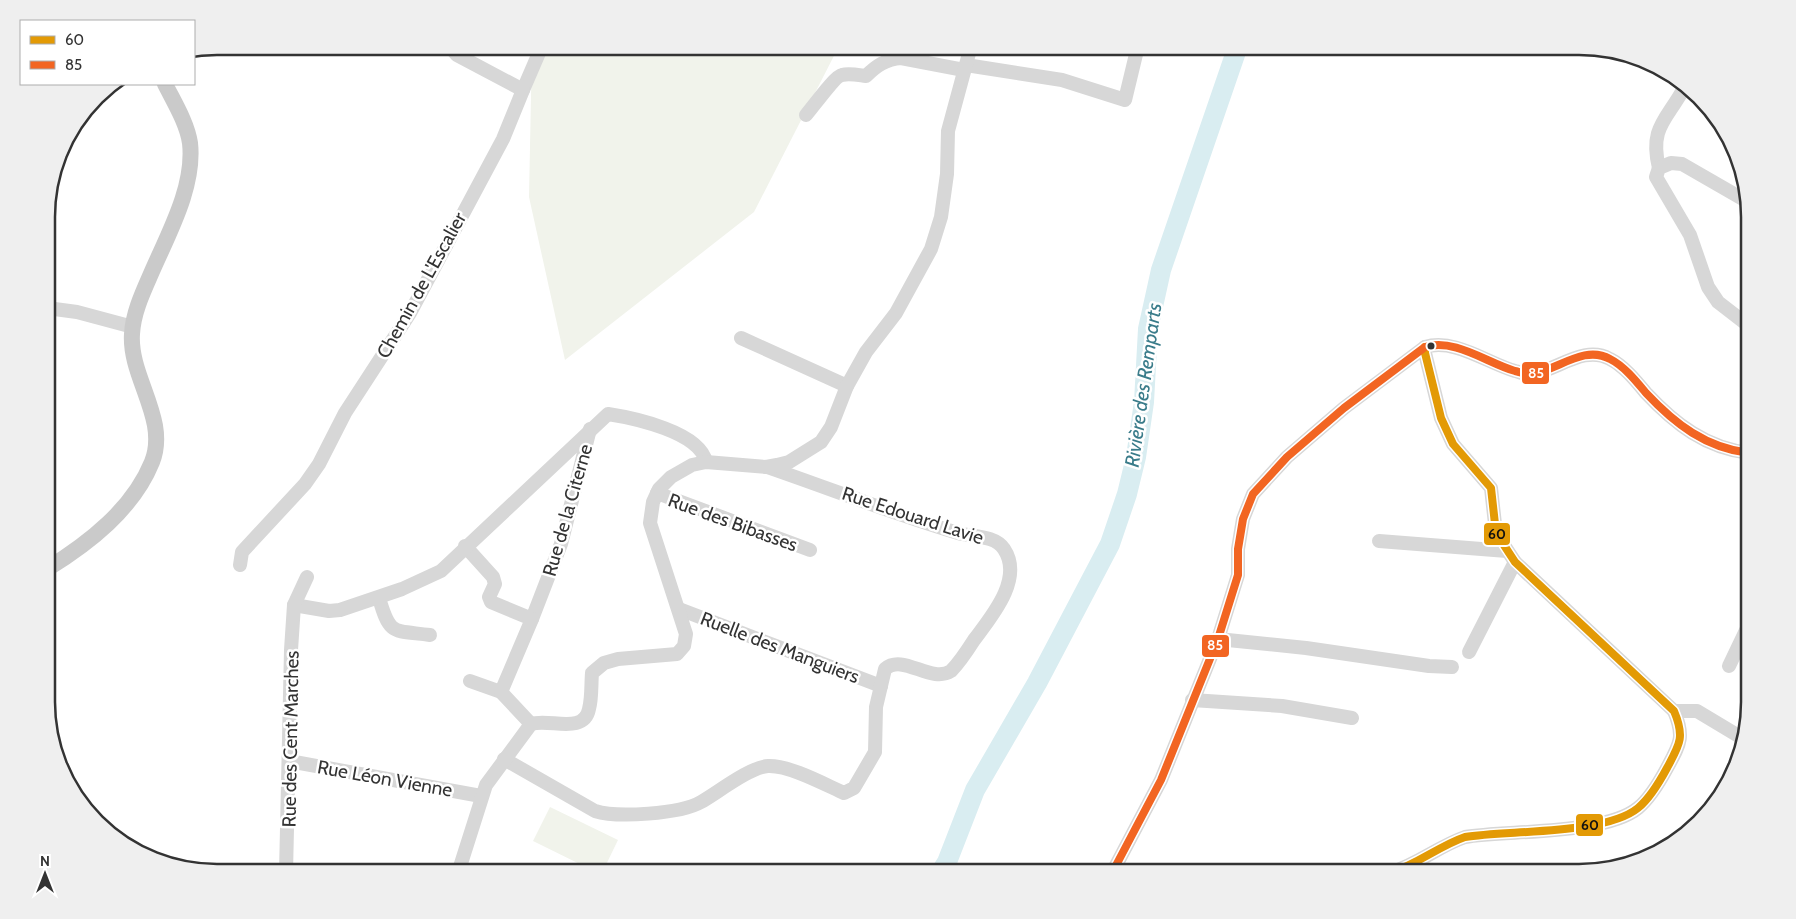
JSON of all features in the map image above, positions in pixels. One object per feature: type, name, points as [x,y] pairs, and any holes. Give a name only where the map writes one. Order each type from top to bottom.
[{"type":"main road","points":[[55,564],[75,553],[98,534],[142,482],[152,461],[156,442],[155,424],[134,361],[133,328],[140,302],[181,202],[190,162],[190,142],[182,118],[166,85]]},
{"type":"street","points":[[457,55],[523,90],[538,55]]},
{"type":"street","points":[[461,864],[481,796],[504,759],[531,724],[540,721],[577,724],[584,719],[589,710],[592,673],[604,662],[676,654],[684,646],[686,634],[650,523],[653,502],[657,493],[671,477],[692,465],[706,462],[766,467],[789,462],[821,442],[832,427],[848,386],[866,352],[896,313],[931,249],[941,217],[947,174],[948,131],[969,55]]},
{"type":"street","points":[[806,115],[826,93],[835,77],[844,74],[866,76],[881,63],[901,58],[1062,80],[1125,100],[1136,55]]},
{"type":"street","name":"Chemin de L'Escalier","points":[[240,565],[242,552],[312,474],[344,412],[410,313],[503,139],[523,90]]},
{"type":"street","points":[[1682,91],[1657,130],[1656,150],[1659,168],[1656,177],[1690,235],[1708,287],[1718,302],[1741,320]]},
{"type":"street","points":[[1659,168],[1670,163],[1682,164],[1740,197]]},
{"type":"street","points":[[55,309],[78,312],[133,328]]},
{"type":"street","points":[[740,338],[848,386]]},
{"type":"street","points":[[1116,864],[1161,780],[1218,639],[1238,575],[1238,549],[1243,519],[1253,494],[1287,457],[1330,420],[1425,347],[1437,343],[1452,346],[1505,368],[1530,375],[1585,356],[1597,355],[1610,358],[1625,370],[1674,421],[1687,431],[1718,446],[1741,451]]},
{"type":"street","points":[[1411,864],[1450,842],[1465,837],[1581,827],[1629,814],[1645,800],[1680,744],[1680,724],[1674,711],[1511,556],[1496,533],[1491,488],[1453,444],[1441,418],[1425,347]]},
{"type":"street","name":"Rue de la Citerne","points":[[294,605],[334,611],[379,598],[426,580],[441,571],[590,428],[608,414],[638,419],[693,441],[705,456],[706,462]]},
{"type":"street","name":"Rue de la Citerne","points":[[501,692],[561,544],[590,428]]},
{"type":"street","name":"Rue Edouard Lavie","points":[[504,759],[595,811],[610,814],[666,810],[699,803],[722,788],[769,766],[789,771],[844,793],[854,788],[875,752],[876,707],[885,669],[894,665],[939,675],[945,674],[955,666],[1002,600],[1008,582],[1009,564],[1003,547],[988,539],[960,534],[766,467]]},
{"type":"street","name":"Rue des Bibasses","points":[[657,493],[810,550]]},
{"type":"street","points":[[1379,541],[1511,556]]},
{"type":"street","points":[[465,546],[492,577],[495,584],[489,597],[491,602],[499,607],[532,619]]},
{"type":"street","points":[[1469,652],[1511,556]]},
{"type":"street","points":[[294,605],[307,577]]},
{"type":"street","points":[[379,598],[386,621],[391,627],[398,631],[430,635]]},
{"type":"street","name":"Rue des Cent Marches","points":[[286,864],[291,650],[294,605]]},
{"type":"street","name":"Ruelle des Manguiers","points":[[679,609],[881,686]]},
{"type":"street","points":[[1218,639],[1306,648],[1430,666],[1452,666]]},
{"type":"street","points":[[1730,666],[1741,642]]},
{"type":"street","points":[[470,681],[501,692],[531,724]]},
{"type":"street","points":[[1192,700],[1282,706],[1352,718]]},
{"type":"street","points":[[1674,711],[1697,711],[1738,735]]},
{"type":"street","name":"Rue Léon Vienne","points":[[289,761],[481,796]]},
{"type":"shaded area","points":[[532,55],[834,55],[754,212],[565,360],[529,197]]},
{"type":"shaded area","points":[[550,807],[618,840],[606,864],[580,864],[533,841]]},
{"type":"waterway","name":"Rivière des Remparts","points":[[946,864],[975,790],[1037,683],[1110,544],[1127,494],[1136,457],[1144,402],[1148,329],[1161,270],[1235,55]]},
{"type":"transit line","name":"85","points":[[1117,864],[1161,780],[1218,639],[1238,575],[1238,549],[1243,519],[1253,494],[1287,457],[1344,408],[1425,347],[1436,345],[1448,346],[1525,374],[1550,369],[1580,357],[1600,355],[1610,359],[1630,374],[1668,415],[1692,433],[1719,446],[1741,452]]},
{"type":"transit line","name":"60","points":[[1411,864],[1465,837],[1580,827],[1623,817],[1638,808],[1646,800],[1664,773],[1680,740],[1674,711],[1515,562],[1496,533],[1491,488],[1453,444],[1441,418],[1425,347]]}]
